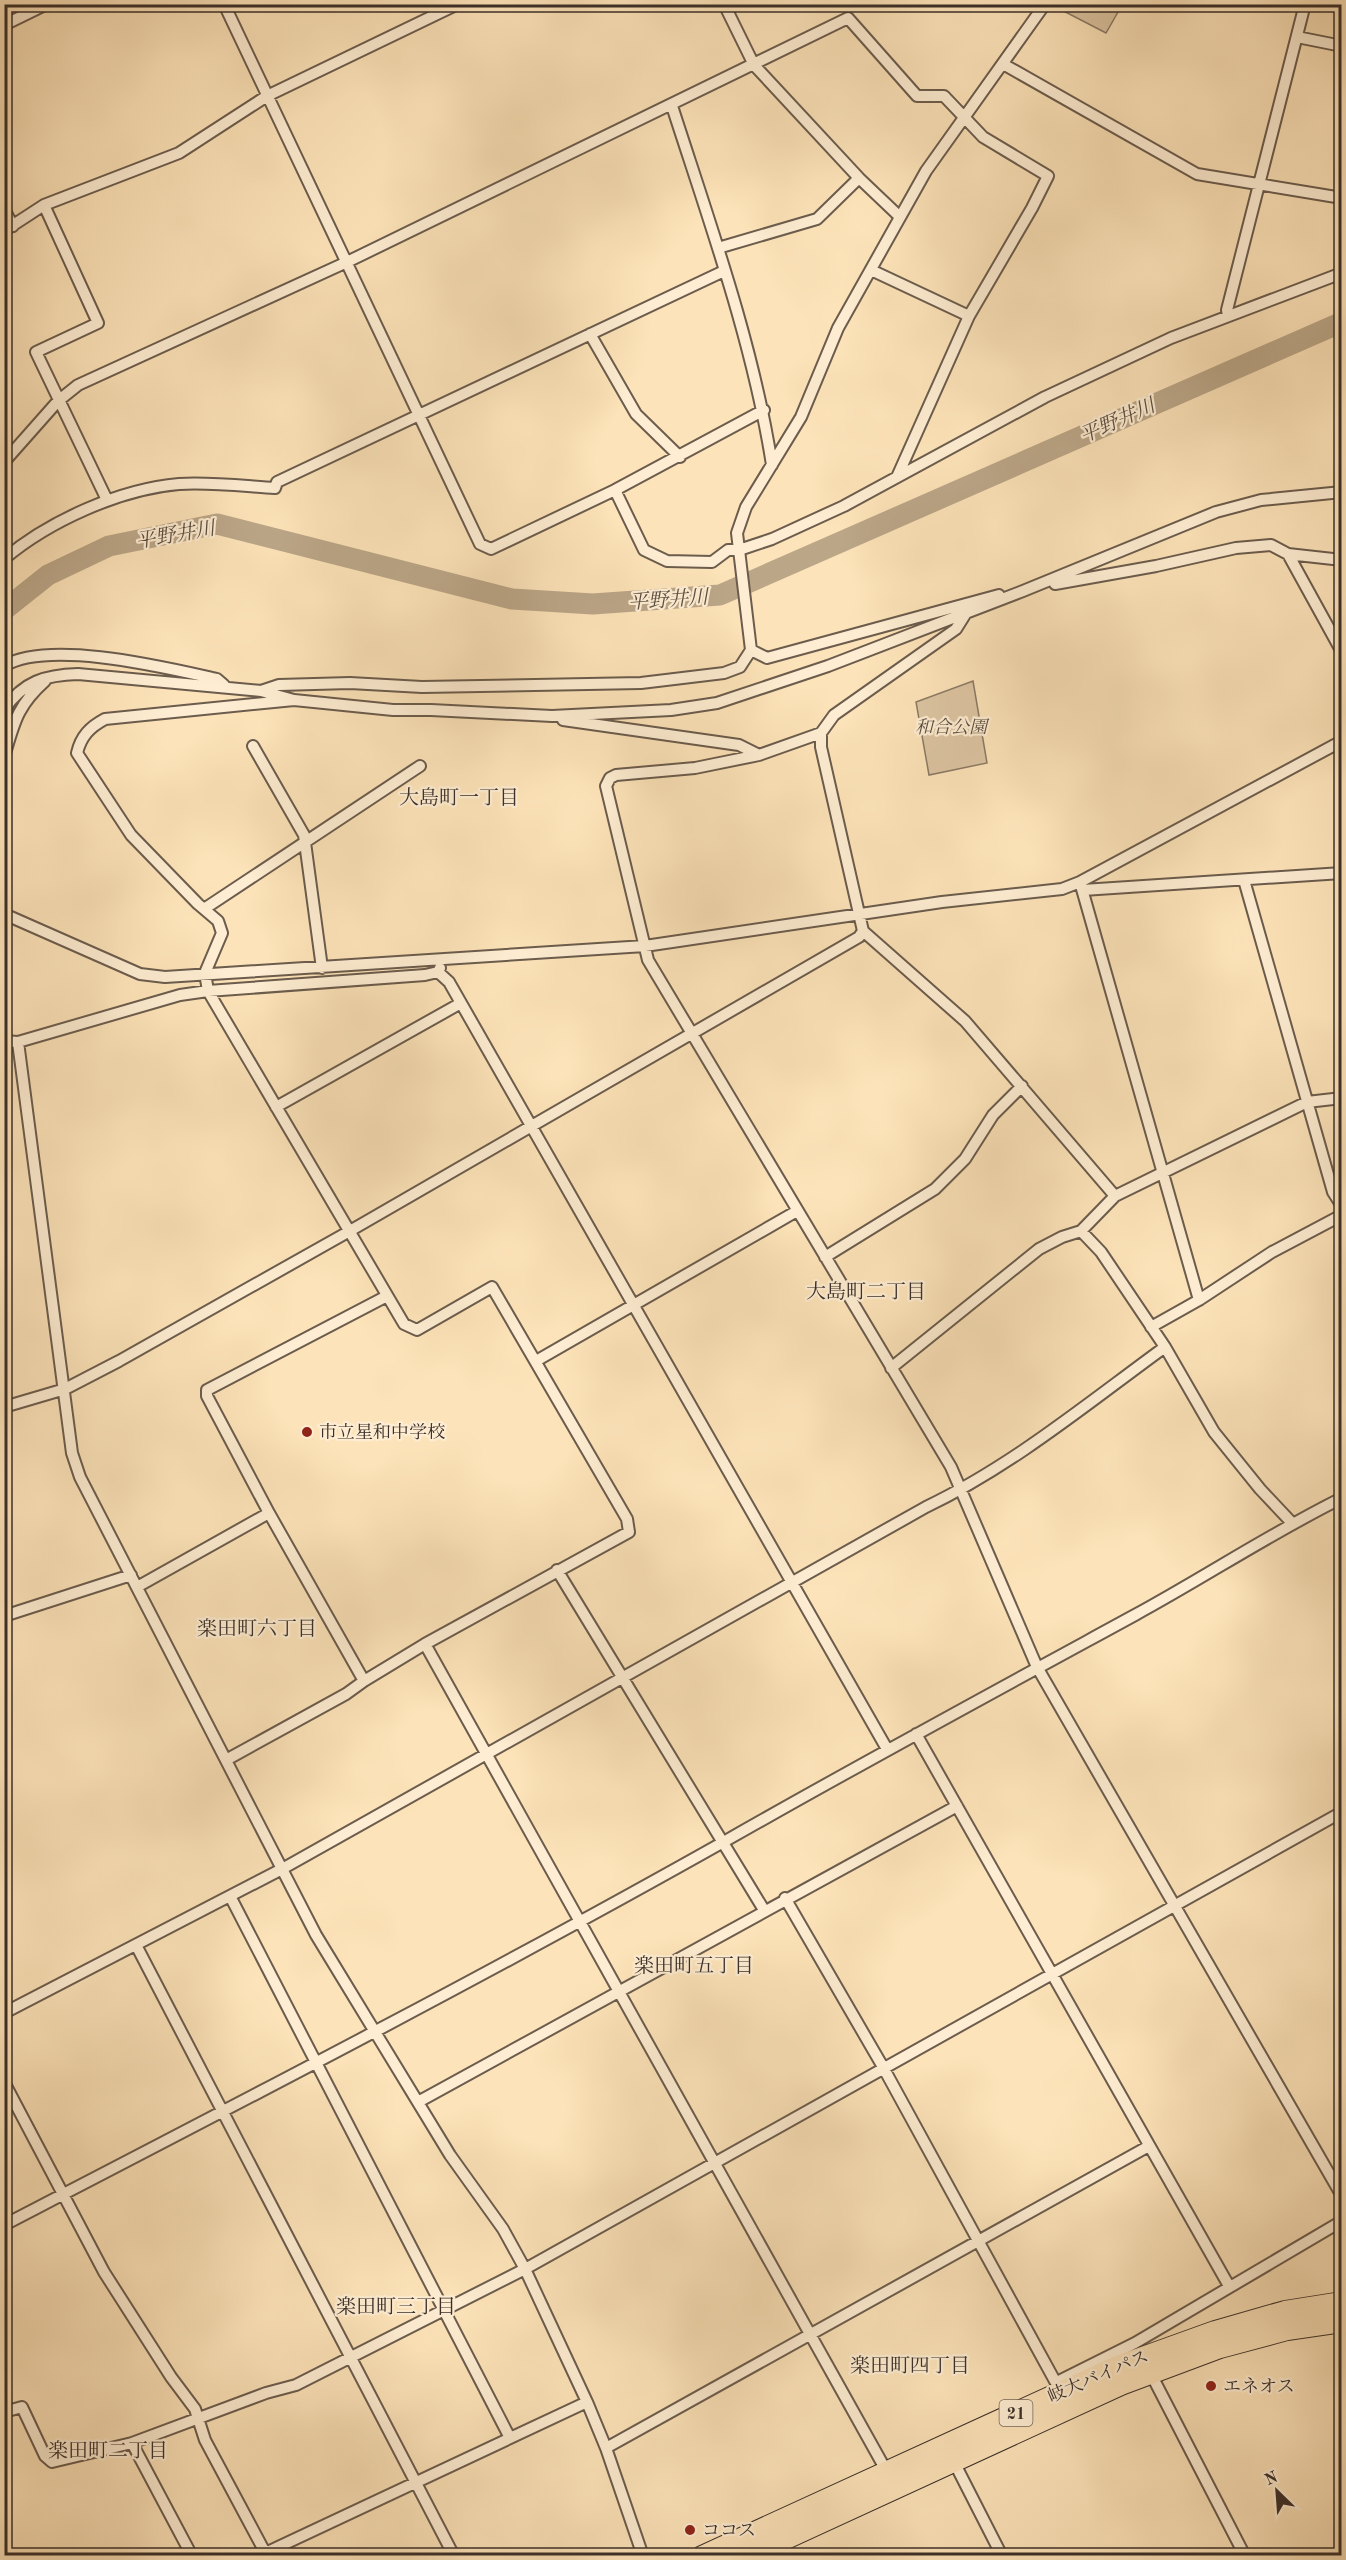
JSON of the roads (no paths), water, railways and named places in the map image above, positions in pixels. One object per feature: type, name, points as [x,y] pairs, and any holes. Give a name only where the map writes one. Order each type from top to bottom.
[{"type":"highway","name":"岐大バイパス","points":[[702,2556],[887,2472],[1059,2387],[1215,2331],[1285,2311],[1341,2302]]},
{"type":"highway","name":"岐大バイパス","points":[[749,2556],[1070,2408],[1151,2374],[1220,2348],[1287,2330],[1341,2322]]},
{"type":"street","points":[[4,25],[47,4]]},
{"type":"street","points":[[224,4],[480,544],[490,549],[615,490],[764,410]]},
{"type":"street","points":[[4,209],[9,229],[44,205],[179,153],[267,96],[458,4]]},
{"type":"street","points":[[724,4],[754,65],[860,178],[900,217]]},
{"type":"street","points":[[261,691],[279,685],[350,683],[422,687],[641,683],[724,672],[740,667],[751,650],[737,533],[746,507],[801,417],[838,328],[926,171],[966,119],[1045,4]]},
{"type":"street","points":[[1228,316],[1227,310],[1305,4]]},
{"type":"street","points":[[4,462],[58,400],[78,386],[347,262],[849,18],[917,96],[944,96],[983,137],[1048,176],[969,316],[897,477]]},
{"type":"street","points":[[1297,37],[1341,46]]},
{"type":"street","points":[[1003,64],[1197,174],[1341,198]]},
{"type":"street","points":[[672,106],[718,248],[764,410],[772,465]]},
{"type":"street","points":[[718,248],[817,219],[860,178]]},
{"type":"street","points":[[44,205],[98,323],[36,352],[107,500]]},
{"type":"street","points":[[871,270],[969,316]]},
{"type":"street","points":[[4,559],[37,536],[107,500],[155,487],[180,484],[275,488],[277,482],[724,271]]},
{"type":"street","points":[[739,555],[844,506],[1045,397],[1171,338],[1341,273]]},
{"type":"street","points":[[590,334],[636,414],[680,457]]},
{"type":"street","points":[[615,490],[644,550],[667,561],[712,562],[728,550],[739,555]]},
{"type":"street","points":[[4,710],[13,697],[22,690],[52,675],[78,674],[261,691],[294,700],[393,710],[552,716],[623,714],[717,703],[828,666],[1023,591],[1216,512],[1261,500],[1341,492]]},
{"type":"street","points":[[751,650],[766,658],[989,597],[1083,577],[1156,566],[1236,548],[1271,545],[1288,554],[1341,560]]},
{"type":"street","points":[[1288,554],[1341,652]]},
{"type":"street","points":[[966,613],[956,629],[834,715],[821,733],[759,755],[695,768],[616,775],[610,778],[606,786],[638,925],[648,960],[951,1467],[1038,1667],[1341,2196]]},
{"type":"street","points":[[4,666],[33,656],[91,656],[150,664],[218,679],[226,687]]},
{"type":"street","points":[[4,757],[18,711],[31,694],[52,675]]},
{"type":"street","points":[[226,1760],[346,1694],[425,1644],[629,1532],[627,1519],[492,1287],[417,1330],[404,1324],[208,991],[205,973],[222,933],[218,921],[131,835],[78,753],[80,740],[93,725],[105,719],[294,700]]},
{"type":"street","points":[[552,716],[574,723],[739,745],[759,755]]},
{"type":"street","points":[[821,733],[821,747],[864,931],[965,1021],[1115,1196]]},
{"type":"street","points":[[1082,886],[1341,741]]},
{"type":"street","points":[[253,746],[304,835],[322,968]]},
{"type":"street","points":[[204,909],[420,765]]},
{"type":"street","points":[[4,914],[140,974],[165,977],[645,946],[942,902],[1082,886],[1244,880],[1341,873]]},
{"type":"street","points":[[1244,880],[1333,1192],[1341,1206]]},
{"type":"street","points":[[1082,886],[1199,1300]]},
{"type":"street","points":[[4,1407],[65,1389],[119,1361],[692,1034],[859,937],[864,931]]},
{"type":"street","points":[[4,1041],[18,1042],[180,995],[425,975],[438,972],[445,960]]},
{"type":"street","points":[[438,972],[448,982],[532,1126],[794,1582],[887,1749]]},
{"type":"street","points":[[276,1107],[460,1003]]},
{"type":"street","points":[[18,1042],[72,1453],[80,1477],[316,1935],[450,2155],[503,2229],[525,2269],[587,2402],[606,2448],[644,2556]]},
{"type":"street","points":[[825,1257],[935,1189],[965,1159],[993,1115],[1022,1086]]},
{"type":"street","points":[[891,1368],[1039,1249],[1062,1237],[1081,1231],[1115,1196],[1307,1102],[1341,1098]]},
{"type":"street","points":[[536,1361],[797,1211]]},
{"type":"street","points":[[1151,1327],[1199,1300],[1272,1252],[1341,1215]]},
{"type":"street","points":[[1081,1231],[1101,1252],[1165,1347],[1214,1432],[1260,1489],[1292,1523]]},
{"type":"street","points":[[364,1681],[269,1513],[207,1396],[207,1390],[387,1296]]},
{"type":"street","points":[[4,2013],[282,1869],[926,1507],[961,1490],[998,1467],[1165,1347]]},
{"type":"street","points":[[4,2225],[376,2033],[887,1749],[1140,1612],[1292,1523],[1341,1498]]},
{"type":"street","points":[[136,1587],[269,1513]]},
{"type":"street","points":[[557,1570],[764,1910]]},
{"type":"street","points":[[4,1616],[130,1575]]},
{"type":"street","points":[[425,1644],[887,2472]]},
{"type":"street","points":[[916,1734],[1229,2286]]},
{"type":"street","points":[[418,2102],[785,1898],[957,1806]]},
{"type":"street","points":[[4,2412],[22,2407],[45,2456],[52,2462],[132,2443],[266,2393],[297,2385],[525,2269],[1341,1812]]},
{"type":"street","points":[[230,1896],[510,2438]]},
{"type":"street","points":[[785,1898],[883,2067],[1059,2387],[1341,2221]]},
{"type":"street","points":[[136,1945],[454,2556]]},
{"type":"street","points":[[4,2082],[127,2311],[199,2418],[205,2440],[264,2555],[587,2402]]},
{"type":"street","points":[[606,2448],[1149,2146]]},
{"type":"street","points":[[1151,2374],[1245,2556]]},
{"type":"street","points":[[132,2443],[192,2556]]},
{"type":"street","points":[[954,2462],[1002,2556]]},
{"type":"street","points":[[4,2547],[7,2556]]},
{"type":"waterway","name":"平野井川","points":[[4,610],[48,575],[109,546],[217,524],[512,599],[593,604],[720,595],[1342,322]]},
{"type":"place","name":"市立星和中学校","points":[[307,1432]]},
{"type":"place","name":"エネオス","points":[[1211,2386]]},
{"type":"place","name":"ココス","points":[[690,2530]]},
{"type":"district","name":"大島町一丁目","points":[[459,797]]},
{"type":"district","name":"大島町二丁目","points":[[866,1291]]},
{"type":"district","name":"楽田町六丁目","points":[[257,1628]]},
{"type":"district","name":"楽田町五丁目","points":[[694,1965]]},
{"type":"district","name":"楽田町三丁目","points":[[396,2306]]},
{"type":"district","name":"楽田町四丁目","points":[[910,2365]]},
{"type":"district","name":"楽田町二丁目","points":[[108,2450]]},
{"type":"park label","name":"和合公園","points":[[951,727]]}]
